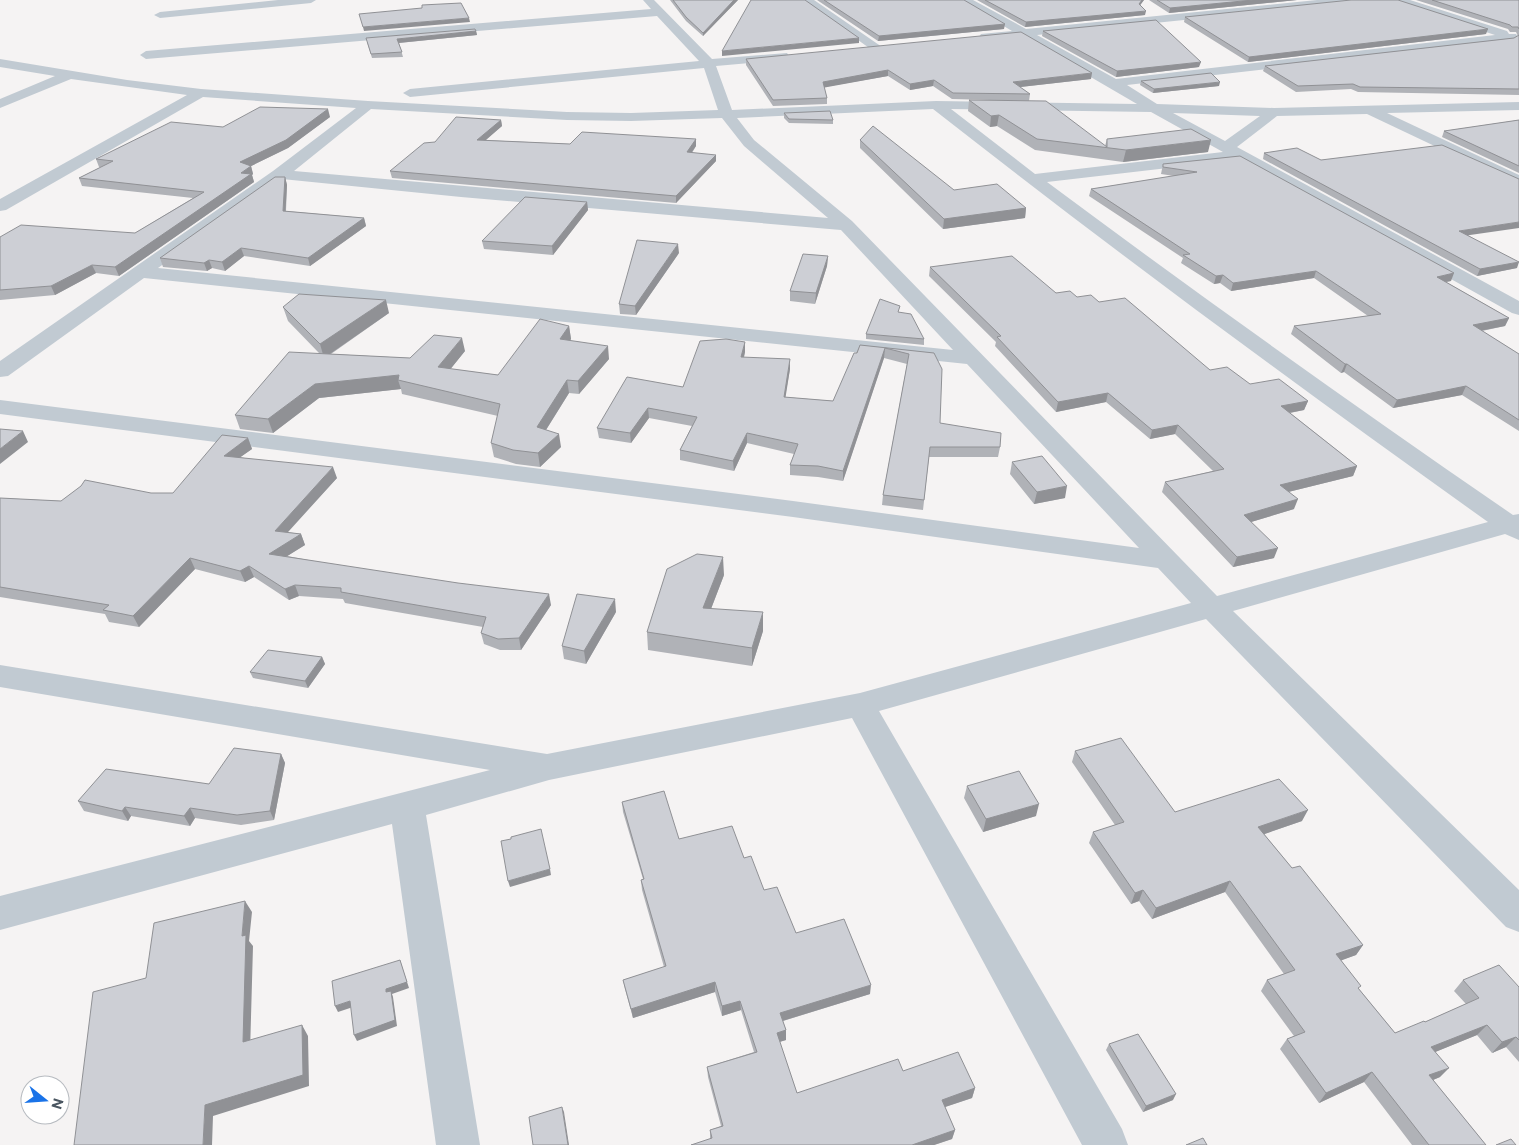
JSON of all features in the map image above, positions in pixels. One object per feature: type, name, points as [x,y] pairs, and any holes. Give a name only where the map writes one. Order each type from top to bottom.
[{"type":"street","points":[[164,0],[159,19],[311,0]]},
{"type":"street","points":[[648,0],[708,64],[726,114],[749,144],[846,225],[1211,607],[1519,914]]},
{"type":"street","points":[[807,0],[880,46],[856,49]]},
{"type":"street","points":[[965,0],[1240,156],[1515,304]]},
{"type":"street","points":[[970,38],[1175,17],[1293,2],[1349,0]]},
{"type":"street","points":[[1399,0],[1515,38]]},
{"type":"street","points":[[1150,7],[1175,17]]},
{"type":"street","points":[[141,64],[660,12]]},
{"type":"street","points":[[127,84],[141,64],[152,38]]},
{"type":"street","points":[[1114,83],[1515,38]]},
{"type":"street","points":[[308,101],[497,86],[797,55]]},
{"type":"street","points":[[0,63],[127,84],[201,93],[368,105],[567,116],[631,117],[826,112],[936,105],[1154,108],[1274,112],[1519,106]]},
{"type":"street","points":[[0,104],[68,74]]},
{"type":"street","points":[[0,206],[201,93]]},
{"type":"street","points":[[0,371],[279,174],[368,105]]},
{"type":"street","points":[[936,105],[1031,179],[1338,404],[1515,526]]},
{"type":"street","points":[[1369,110],[1519,181]]},
{"type":"street","points":[[1226,148],[1274,112]]},
{"type":"street","points":[[1031,179],[1240,156]]},
{"type":"street","points":[[279,174],[462,192],[846,225]]},
{"type":"street","points":[[140,272],[972,358]]},
{"type":"street","points":[[0,407],[793,509],[1168,561]]},
{"type":"street","points":[[0,913],[549,767],[860,705],[1211,607],[1515,526]]},
{"type":"street","points":[[0,676],[549,767]]},
{"type":"street","points":[[860,705],[1106,1145]]},
{"type":"street","points":[[407,806],[458,1145]]},
{"type":"building","points":[[673,0],[734,0],[703,33],[686,17]]},
{"type":"building","points":[[751,0],[805,0],[859,38],[722,51]]},
{"type":"building","points":[[824,0],[964,0],[1005,24],[879,36]]},
{"type":"building","points":[[985,0],[1142,0],[1139,4],[1146,11],[1026,22]]},
{"type":"building","points":[[1157,0],[1253,0],[1170,8]]},
{"type":"building","points":[[1351,0],[1398,0],[1488,29],[1249,57],[1185,17]]},
{"type":"building","points":[[1432,0],[1519,0],[1519,29],[1518,27],[1512,27]]},
{"type":"building","points":[[461,3],[469,18],[363,27],[359,14],[422,8],[422,5]]},
{"type":"building","points":[[1156,20],[1201,62],[1117,71],[1043,31]]},
{"type":"building","points":[[475,29],[476,31],[397,39],[402,52],[371,54],[366,38]]},
{"type":"building","points":[[1021,32],[1092,73],[1013,82],[1030,94],[953,93],[934,80],[910,84],[888,70],[823,82],[827,98],[773,100],[746,59]]},
{"type":"building","points":[[1519,35],[1519,89],[1360,87],[1353,84],[1298,86],[1265,66],[1514,38]]},
{"type":"building","points":[[1211,73],[1220,82],[1154,89],[1141,81]]},
{"type":"building","points":[[969,100],[1046,101],[1107,147],[1107,139],[1191,129],[1211,140],[1126,150],[1037,139],[999,115],[991,116]]},
{"type":"building","points":[[260,107],[328,109],[286,140],[240,162],[251,166],[241,173],[251,174],[115,267],[92,265],[51,286],[0,290],[0,237],[21,225],[135,233],[204,192],[79,178],[113,161],[96,159],[171,122],[223,127]]},
{"type":"building","points":[[830,111],[833,120],[789,119],[784,113]]},
{"type":"building","points":[[456,117],[501,120],[477,140],[570,144],[582,132],[696,139],[687,152],[716,155],[676,196],[390,171],[424,143],[435,142]]},
{"type":"building","points":[[1519,120],[1519,166],[1444,131]]},
{"type":"building","points":[[873,126],[954,190],[997,184],[1026,208],[944,219],[860,140]]},
{"type":"building","points":[[1442,145],[1519,179],[1519,222],[1459,231],[1519,262],[1480,269],[1264,153],[1297,148],[1321,160]]},
{"type":"building","points":[[1240,156],[1454,273],[1437,277],[1509,318],[1473,325],[1519,354],[1519,420],[1466,386],[1397,400],[1294,326],[1381,314],[1316,271],[1233,283],[1223,275],[1216,276],[1183,255],[1190,254],[1091,189],[1197,172],[1163,167],[1163,164]]},
{"type":"building","points":[[275,177],[285,177],[283,211],[364,218],[308,258],[241,248],[222,262],[209,260],[204,263],[160,258]]},
{"type":"building","points":[[525,197],[587,202],[552,246],[482,241]]},
{"type":"building","points":[[637,240],[678,244],[635,306],[619,304]]},
{"type":"building","points":[[803,254],[828,256],[816,293],[790,291]]},
{"type":"building","points":[[1012,256],[1056,293],[1070,291],[1077,297],[1091,295],[1099,302],[1125,298],[1210,370],[1227,367],[1250,384],[1279,379],[1308,401],[1281,406],[1357,466],[1280,485],[1298,499],[1244,515],[1278,548],[1237,557],[1165,482],[1224,469],[1178,425],[1152,430],[1108,393],[1058,402],[997,337],[1001,336],[930,267]]},
{"type":"building","points":[[299,294],[386,300],[320,344],[283,307]]},
{"type":"building","points":[[880,299],[900,306],[898,312],[911,314],[924,339],[866,334]]},
{"type":"building","points":[[540,319],[569,326],[560,339],[608,346],[578,381],[567,380],[537,427],[559,434],[538,453],[513,450],[491,443],[500,404],[398,380],[399,375],[315,384],[268,419],[235,415],[289,352],[410,358],[434,335],[462,338],[438,367],[498,375]]},
{"type":"building","points":[[726,339],[745,342],[741,357],[790,359],[784,397],[833,401],[854,353],[857,353],[860,345],[934,353],[942,369],[940,423],[1001,433],[1000,447],[930,447],[924,500],[883,495],[909,354],[885,348],[843,471],[818,466],[790,465],[798,444],[747,433],[733,461],[680,450],[697,417],[648,408],[630,433],[597,428],[627,377],[683,387],[700,341]]},
{"type":"building","points":[[0,429],[23,431],[0,449]]},
{"type":"building","points":[[222,435],[248,438],[224,456],[333,467],[275,531],[301,534],[269,554],[458,583],[549,594],[519,638],[498,639],[481,633],[486,617],[341,592],[341,588],[295,585],[285,589],[249,566],[240,571],[190,558],[133,616],[103,610],[109,605],[0,587],[0,498],[61,501],[81,486],[85,480],[151,493],[173,493]]},
{"type":"building","points":[[1042,456],[1067,486],[1037,492],[1012,462]]},
{"type":"building","points":[[697,554],[723,557],[703,608],[763,612],[752,648],[647,632],[667,569]]},
{"type":"building","points":[[577,594],[615,599],[584,651],[562,646]]},
{"type":"building","points":[[268,650],[322,657],[305,681],[250,672]]},
{"type":"building","points":[[1121,738],[1175,812],[1279,779],[1308,810],[1258,827],[1292,868],[1300,866],[1363,945],[1336,954],[1361,986],[1358,988],[1395,1033],[1479,998],[1463,980],[1499,965],[1519,987],[1519,1040],[1516,1037],[1502,1042],[1487,1025],[1431,1047],[1449,1068],[1429,1075],[1486,1145],[1429,1145],[1372,1072],[1326,1093],[1287,1039],[1305,1032],[1267,980],[1295,970],[1230,881],[1156,908],[1143,890],[1135,893],[1093,832],[1124,822],[1075,751]]},
{"type":"building","points":[[234,748],[281,754],[270,811],[237,815],[190,808],[184,816],[125,807],[122,811],[78,801],[106,769],[209,784]]},
{"type":"building","points":[[1019,771],[1039,804],[986,819],[967,786]]},
{"type":"building","points":[[664,791],[679,839],[732,826],[744,858],[751,856],[764,890],[777,887],[796,933],[844,919],[871,985],[780,1013],[786,1030],[777,1033],[797,1093],[898,1059],[903,1071],[958,1052],[975,1088],[942,1100],[955,1130],[912,1145],[691,1145],[712,1138],[710,1130],[723,1126],[707,1067],[757,1052],[740,1001],[722,1006],[715,982],[631,1009],[623,980],[666,966],[641,880],[644,879],[622,802]]},
{"type":"building","points":[[541,829],[550,869],[508,881],[501,841]]},
{"type":"building","points":[[245,901],[242,936],[246,935],[243,1042],[302,1025],[303,1075],[205,1105],[203,1145],[74,1145],[93,992],[146,978],[154,923]]},
{"type":"building","points":[[400,960],[407,982],[386,989],[386,992],[391,991],[395,1020],[354,1035],[350,1001],[335,1006],[332,981]]},
{"type":"building","points":[[1138,1034],[1176,1094],[1146,1106],[1109,1044]]},
{"type":"building","points":[[562,1107],[568,1145],[533,1145],[529,1117]]},
{"type":"building","points":[[1203,1138],[1207,1145],[1186,1145]]},
{"type":"building","points":[[1511,1139],[1516,1145],[1496,1145]]}]
